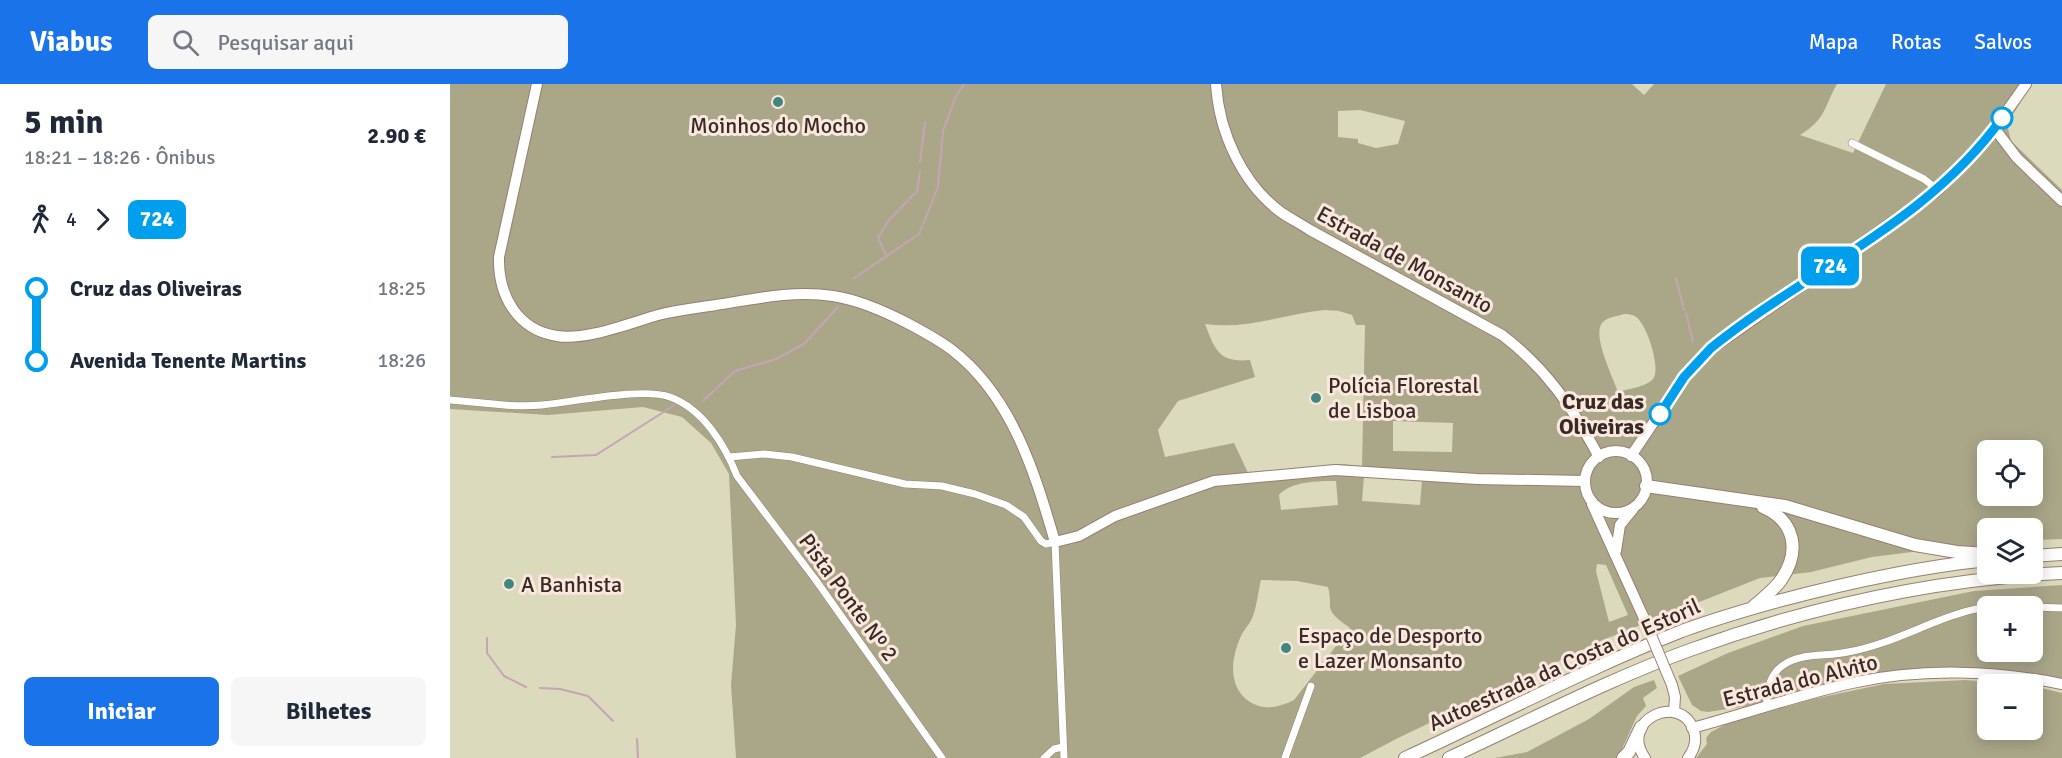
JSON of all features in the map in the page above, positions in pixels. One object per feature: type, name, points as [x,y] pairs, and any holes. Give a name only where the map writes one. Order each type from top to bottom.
[{"type":"highway","points":[[1646,486],[1785,506],[1915,545],[1977,553]]},
{"type":"highway","points":[[1751,502],[1774,512],[1782,519],[1792,538],[1793,548],[1791,562],[1780,581],[1751,609]]},
{"type":"highway","points":[[2043,555],[2062,554]]},
{"type":"highway","name":"Autoestrada da Costa do Estoril","points":[[1405,758],[1603,665],[1683,631],[1751,609],[1836,586],[1919,569],[1977,561]]},
{"type":"highway","name":"Autoestrada da Costa do Estoril","points":[[1449,758],[1590,692],[1677,655],[1757,627],[1840,605],[1924,588],[1972,580],[2062,573]]},
{"type":"highway","points":[[1623,758],[1629,752],[1641,727]]},
{"type":"highway","points":[[1470,758],[1490,739]]},
{"type":"street","points":[[537,84],[499,257],[501,286],[510,306],[526,324],[550,335],[573,338],[662,314],[783,295],[834,296],[890,314],[952,350],[994,395],[1014,427],[1033,470],[1055,542],[1064,758]]},
{"type":"street","name":"Estrada de Monsanto","points":[[1216,84],[1226,136],[1245,172],[1270,203],[1310,230],[1502,335],[1523,351],[1541,369],[1569,405],[1599,457]]},
{"type":"street","points":[[1631,456],[1684,377],[1711,348],[1938,190],[1966,163],[1995,129],[2026,84]]},
{"type":"street","points":[[1995,129],[2017,158],[2062,201]]},
{"type":"street","points":[[1852,143],[1924,179],[1938,190]]},
{"type":"street","name":"Pista Ponte Nº 2","points":[[450,400],[539,405],[644,393],[669,397],[692,409],[708,426],[729,457],[736,476],[815,579],[942,758]]},
{"type":"street","points":[[1616,552],[1620,525],[1642,497],[1646,486],[1643,469],[1631,456],[1614,452],[1599,457],[1590,465],[1585,481],[1589,497],[1616,552],[1672,685],[1674,712]]},
{"type":"street","points":[[729,457],[764,454],[792,457],[905,484],[953,488],[1006,505],[1024,517],[1041,541],[1046,544],[1079,536],[1115,516],[1214,481],[1335,470],[1585,481]]},
{"type":"street","points":[[1589,497],[1606,512],[1621,513],[1635,506]]},
{"type":"street","points":[[2043,607],[2062,608]]},
{"type":"street","points":[[1766,708],[1769,684],[1775,673],[1792,660],[1846,653],[1878,645],[1961,613],[1977,610]]},
{"type":"street","name":"Estrada do Alvito","points":[[1692,728],[1849,684],[1905,675],[1966,673],[2012,675],[2062,684]]},
{"type":"street","points":[[1285,758],[1311,686]]},
{"type":"street","points":[[1646,758],[1639,744],[1641,727],[1653,715],[1674,712],[1687,720],[1692,728],[1695,744],[1688,758]]},
{"type":"street","points":[[1044,758],[1054,749],[1063,747]]},
{"type":"shaded area","points":[[450,84],[2062,84],[2062,758],[450,758]]},
{"type":"shaded area","points":[[450,84],[1632,84],[1644,95],[1654,84],[1837,84],[1823,113],[1815,124],[1800,135],[1853,153],[1886,84],[2032,84],[2007,124],[2011,141],[2062,190],[2062,539],[2043,540],[2043,518],[1977,518],[1977,546],[1872,557],[1811,572],[1760,578],[1603,640],[1360,758],[736,758],[731,685],[736,625],[729,474],[711,443],[682,417],[643,407],[548,415],[450,409]],"holes":[[[1360,110],[1405,121],[1398,144],[1376,148],[1358,143],[1358,139],[1338,137],[1338,111]],[[1325,310],[1352,315],[1356,325],[1365,325],[1362,466],[1342,464],[1249,475],[1234,443],[1165,457],[1158,430],[1178,401],[1255,377],[1250,360],[1225,357],[1215,348],[1205,324],[1235,325]],[[1624,314],[1637,317],[1643,326],[1655,358],[1655,374],[1650,382],[1618,392],[1601,347],[1600,329],[1604,321]],[[1393,421],[1453,423],[1452,452],[1393,451]],[[1364,476],[1422,480],[1420,505],[1362,501]],[[1336,481],[1338,505],[1281,510],[1279,495],[1284,490],[1298,484]],[[1597,564],[1606,565],[1628,615],[1609,622],[1596,571]],[[1261,580],[1297,581],[1328,587],[1331,610],[1350,628],[1294,700],[1272,707],[1255,705],[1243,696],[1237,688],[1233,672],[1235,653],[1242,633],[1252,619]]]},
{"type":"shaded area","points":[[2062,585],[2062,679],[2043,674],[1987,668],[1948,669],[1784,696],[1747,706],[1708,712],[1701,711],[1692,705],[1678,676],[1728,653],[1803,626],[1974,591]]},
{"type":"shaded area","points":[[1654,680],[1657,688],[1643,698],[1646,706],[1637,716],[1622,749],[1629,758],[1495,758],[1527,752],[1589,719],[1634,687]]},
{"type":"shaded area","points":[[1977,681],[1977,740],[2043,740],[2043,688],[2062,693],[2062,758],[1696,758],[1707,744],[1706,738],[1711,732],[1726,724],[1813,699],[1884,684]]},
{"type":"waterway","points":[[853,279],[919,234],[938,187],[943,131],[956,96],[964,84]]},
{"type":"waterway","points":[[920,162],[925,122]]},
{"type":"waterway","points":[[887,257],[878,238],[888,221],[917,191],[920,172]]},
{"type":"waterway","points":[[1676,278],[1684,310]]},
{"type":"waterway","points":[[703,401],[735,371],[776,359],[804,344],[838,307]]},
{"type":"waterway","points":[[1686,313],[1693,342]]},
{"type":"waterway","points":[[552,457],[596,455],[673,406]]},
{"type":"waterway","points":[[487,638],[487,653],[504,676],[526,687]]},
{"type":"waterway","points":[[540,688],[560,689],[588,696],[613,721]]},
{"type":"waterway","points":[[637,739],[638,758]]},
{"type":"bus line","name":"724","points":[[1660,414],[1684,377],[1711,348],[1938,190],[1985,142],[2002,118]]},
{"type":"place","name":"Moinhos do Mocho","points":[[778,102]]},
{"type":"place","name":"Polícia Florestal de Lisboa","points":[[1316,398]]},
{"type":"place","name":"Cruz das Oliveiras","points":[[1660,414]]},
{"type":"place","name":"A Banhista","points":[[509,584]]},
{"type":"place","name":"Espaço de Desporto e Lazer Monsanto","points":[[1286,648]]}]
